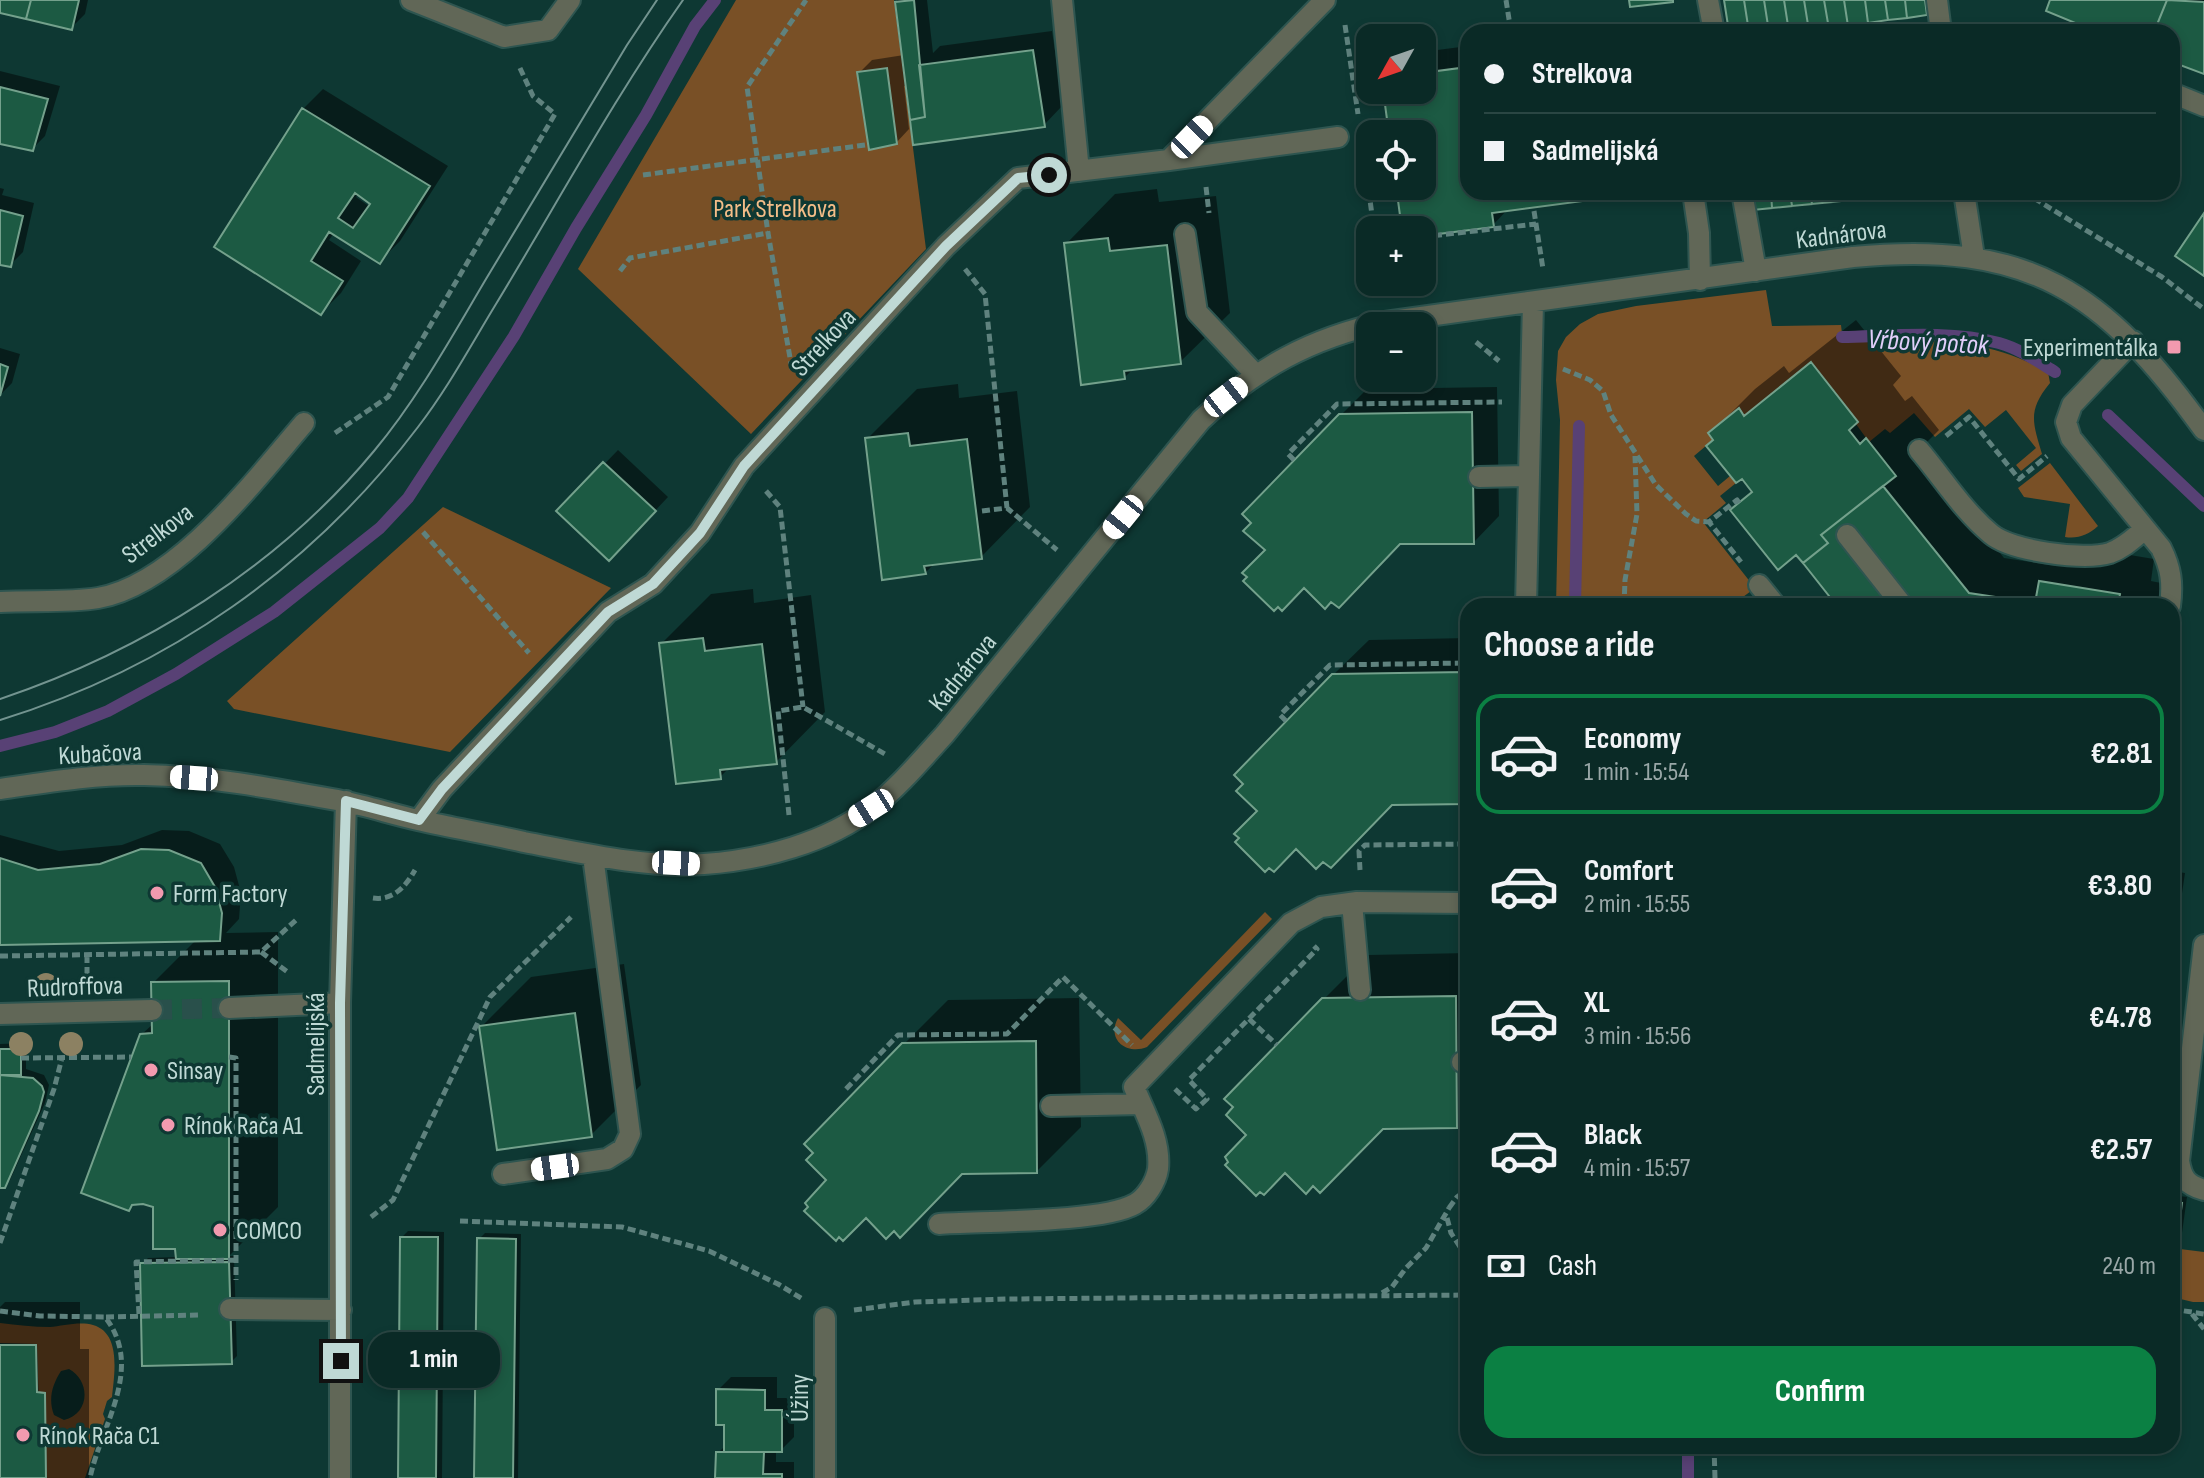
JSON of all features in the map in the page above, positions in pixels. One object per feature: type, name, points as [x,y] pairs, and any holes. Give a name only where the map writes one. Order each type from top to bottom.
[{"type":"street","points":[[411,0],[504,37],[548,30],[570,0]]},
{"type":"street","points":[[1062,0],[1079,171]]},
{"type":"street","points":[[1169,160],[1325,0]]},
{"type":"street","points":[[1708,0],[1712,24]]},
{"type":"street","points":[[1937,0],[1940,24]]},
{"type":"street","points":[[2180,96],[2204,106]]},
{"type":"street","name":"Strelkova","points":[[419,820],[442,789],[608,612],[653,584],[700,533],[744,466],[946,246],[1018,178],[1338,137]]},
{"type":"street","points":[[1694,200],[1699,233],[1700,280]]},
{"type":"street","points":[[1743,200],[1756,271]]},
{"type":"street","points":[[1965,200],[1974,257]]},
{"type":"street","points":[[1185,234],[1197,312],[1255,374]]},
{"type":"street","name":"Kadnárova","points":[[346,801],[419,820],[593,856],[702,864],[746,858],[795,846],[836,830],[871,808],[902,782],[945,734],[1201,420],[1255,374],[1305,347],[1355,328],[1880,254],[1974,257],[2033,272],[2081,298],[2133,341],[2158,368],[2204,430]]},
{"type":"street","points":[[1526,598],[1533,302]]},
{"type":"street","points":[[2133,341],[2072,405],[2066,422],[2071,438],[2161,548],[2170,567],[2171,598]]},
{"type":"street","name":"Strelkova","points":[[0,602],[98,598],[152,575],[206,531],[242,495],[304,423]]},
{"type":"street","points":[[1919,450],[1977,520],[2008,544],[2080,555],[2106,554],[2122,548],[2145,529]]},
{"type":"street","points":[[1479,477],[1529,476]]},
{"type":"street","points":[[1847,535],[1897,598]]},
{"type":"street","points":[[1754,578],[1770,598]]},
{"type":"street","name":"Kubačova","points":[[0,789],[78,777],[143,775],[194,778],[346,801]]},
{"type":"street","name":"Sadmelijská","points":[[340,1478],[340,1003],[346,801]]},
{"type":"street","points":[[503,1174],[607,1159],[623,1149],[630,1134],[593,856]]},
{"type":"street","points":[[939,1224],[1093,1216],[1134,1205],[1149,1190],[1157,1172],[1158,1153],[1153,1132],[1134,1087],[1291,923],[1321,907],[1352,903],[1460,903]]},
{"type":"street","points":[[1352,903],[1360,990]]},
{"type":"street","points":[[2180,1156],[2197,1068],[2204,947]]},
{"type":"street","points":[[229,1008],[340,1003]]},
{"type":"street","name":"Rudroffova","points":[[0,1014],[152,1010]]},
{"type":"street","points":[[1051,1106],[1141,1104]]},
{"type":"street","points":[[2180,1166],[2182,1176],[2190,1186],[2204,1190]]},
{"type":"street","points":[[233,1309],[341,1310]]},
{"type":"street","name":"Úžiny","points":[[825,1318],[825,1478]]},
{"type":"path","points":[[793,371],[768,233],[747,87],[806,0]]},
{"type":"path","points":[[1506,0],[1510,24]]},
{"type":"path","points":[[1344,14],[1352,68]]},
{"type":"path","points":[[322,442],[388,397],[555,114],[533,96],[504,37]]},
{"type":"path","points":[[643,175],[865,145]]},
{"type":"path","points":[[1205,184],[1209,214]]},
{"type":"path","points":[[2037,200],[2162,277],[2204,307]]},
{"type":"path","points":[[1534,211],[1544,274]]},
{"type":"path","points":[[1436,235],[1536,224]]},
{"type":"path","points":[[620,271],[630,258],[768,233]]},
{"type":"path","points":[[985,294],[1007,508],[1064,556]]},
{"type":"path","points":[[1451,313],[1454,336],[1477,342],[1497,357],[1502,368]]},
{"type":"path","points":[[1576,375],[1590,380],[1603,391],[1611,415],[1656,485],[1686,514],[1696,521],[1709,522],[1737,500],[1739,503]]},
{"type":"path","points":[[1294,460],[1288,454],[1337,404],[1507,402],[1507,390]]},
{"type":"path","points":[[1969,417],[2019,479],[2051,453]]},
{"type":"path","points":[[1624,598],[1637,514],[1635,453]]},
{"type":"path","points":[[780,507],[803,707]]},
{"type":"path","points":[[982,511],[1007,508]]},
{"type":"path","points":[[1709,522],[1754,578]]},
{"type":"path","points":[[423,532],[535,659]]},
{"type":"path","points":[[1286,721],[1280,715],[1330,665],[1460,663]]},
{"type":"path","points":[[790,820],[778,711],[803,707],[891,757]]},
{"type":"path","points":[[1361,876],[1359,851],[1365,845],[1460,844]]},
{"type":"path","points":[[369,897],[382,899],[395,893],[407,883],[415,870]]},
{"type":"path","points":[[370,1219],[393,1200],[490,997],[571,917]]},
{"type":"path","points":[[261,952],[296,920]]},
{"type":"path","points":[[846,1089],[898,1035],[1007,1034],[1063,977],[1196,1109],[1207,1099],[1189,1080],[1317,949],[1291,923]]},
{"type":"path","points":[[0,956],[261,952],[294,976]]},
{"type":"path","points":[[1249,1019],[1277,1045]]},
{"type":"path","points":[[21,1058],[131,1057]]},
{"type":"path","points":[[229,1057],[236,1058],[236,1260],[233,1309]]},
{"type":"path","points":[[0,1243],[62,1058]]},
{"type":"path","points":[[1377,1295],[1392,1287],[1426,1248],[1460,1195]]},
{"type":"path","points":[[1449,1208],[1446,1221],[1460,1249]]},
{"type":"path","points":[[460,1221],[622,1227],[709,1251],[778,1284],[809,1303],[825,1318],[865,1307],[915,1302],[1460,1295]]},
{"type":"path","points":[[139,1314],[136,1262],[236,1260]]},
{"type":"path","points":[[0,1311],[40,1316],[209,1315]]},
{"type":"path","points":[[2180,1311],[2204,1314]]},
{"type":"path","points":[[2192,1314],[2204,1329]]},
{"type":"path","points":[[90,1478],[117,1401],[122,1367],[115,1330],[105,1317]]},
{"type":"path","points":[[1714,1454],[1715,1478]]},
{"type":"green space","name":"Park Strelkova","points":[[736,0],[894,0],[926,249],[751,434],[578,269]]},
{"type":"green space","points":[[1766,290],[1772,326],[1841,325],[1843,342],[1948,342],[1973,345],[2022,359],[2048,372],[2050,383],[2038,402],[2034,417],[2042,454],[2021,471],[2016,465],[2036,448],[2006,410],[1985,427],[1969,409],[1935,437],[1914,413],[1890,433],[1885,429],[1869,442],[1856,424],[1858,422],[1811,363],[1744,416],[1739,409],[1713,440],[1694,456],[1718,486],[1730,476],[1736,483],[1720,496],[1726,503],[1703,522],[1755,588],[1742,598],[1556,598],[1560,420],[1556,380],[1558,351],[1566,337],[1580,324],[1598,314],[1636,306]]},
{"type":"green space","points":[[2050,463],[2098,526],[2087,534],[2065,537],[2070,504],[2024,497],[2018,488]]},
{"type":"green space","points":[[443,507],[611,588],[450,752],[234,709],[227,701]]},
{"type":"green space","points":[[1265,912],[1272,919],[1147,1047],[1132,1049],[1120,1044],[1115,1033],[1118,1018],[1141,1040]]},
{"type":"green space","points":[[2180,1249],[2204,1252],[2204,1302],[2180,1299]]},
{"type":"green space","points":[[0,1323],[50,1327],[88,1324],[102,1330],[108,1337],[114,1356],[112,1397],[107,1401],[103,1414],[105,1419],[85,1478],[41,1478],[37,1344],[0,1343]],"holes":[[[69,1369],[76,1374],[84,1389],[83,1404],[73,1417],[64,1420],[54,1415],[51,1403],[53,1387],[61,1371]]]},
{"type":"building","points":[[0,0],[31,0],[26,19],[0,13]]},
{"type":"building","points":[[31,0],[79,0],[72,30],[26,19]]},
{"type":"building","points":[[914,0],[925,117],[910,120],[895,2]]},
{"type":"building","points":[[1629,0],[1673,0],[1673,2],[1630,7]]},
{"type":"building","points":[[1724,0],[1744,0],[1748,24],[1728,24]]},
{"type":"building","points":[[1744,0],[1764,0],[1768,24],[1748,24]]},
{"type":"building","points":[[1764,0],[1784,0],[1788,24],[1768,24]]},
{"type":"building","points":[[1784,0],[1804,0],[1808,24],[1788,24]]},
{"type":"building","points":[[1804,0],[1824,0],[1828,24],[1808,24]]},
{"type":"building","points":[[1824,0],[1844,0],[1848,24],[1828,24]]},
{"type":"building","points":[[1844,0],[1865,0],[1868,23],[1848,24]]},
{"type":"building","points":[[1865,0],[1885,0],[1888,20],[1868,23]]},
{"type":"building","points":[[1885,0],[1905,0],[1907,18],[1888,20]]},
{"type":"building","points":[[1905,0],[1925,0],[1927,15],[1907,18]]},
{"type":"building","points":[[2050,0],[2167,0],[2157,24],[2078,24],[2046,11]]},
{"type":"building","points":[[2167,0],[2204,2],[2204,74],[2180,65],[2180,24],[2157,24]]},
{"type":"building","points":[[1033,50],[1045,127],[913,145],[910,120],[925,117],[919,65]]},
{"type":"building","points":[[887,68],[897,144],[869,150],[857,72]]},
{"type":"building","points":[[1460,68],[1460,200],[1591,200],[1492,213],[1494,227],[1436,234],[1436,216],[1400,216],[1398,200],[1436,200],[1436,120],[1387,120],[1385,104],[1436,104],[1436,71]]},
{"type":"building","points":[[0,87],[48,99],[33,151],[0,144]]},
{"type":"building","points":[[302,108],[430,186],[380,264],[329,232],[311,261],[343,281],[321,315],[214,247]],"holes":[[[355,193],[370,204],[353,228],[338,218]]]},
{"type":"building","points":[[1752,200],[1772,200],[1772,208],[1753,210]]},
{"type":"building","points":[[1772,200],[1791,200],[1792,206],[1772,208]]},
{"type":"building","points":[[1791,200],[1811,200],[1812,204],[1792,206]]},
{"type":"building","points":[[1811,200],[1832,200],[1832,202],[1812,204]]},
{"type":"building","points":[[0,210],[23,216],[11,267],[0,265]]},
{"type":"building","points":[[2204,213],[2204,276],[2175,256]]},
{"type":"building","points":[[1108,238],[1110,251],[1167,245],[1181,364],[1124,371],[1125,379],[1081,385],[1064,243]]},
{"type":"building","points":[[1811,362],[1858,422],[1849,430],[1860,444],[1866,438],[1896,476],[1821,535],[1828,543],[1803,563],[1796,555],[1778,570],[1730,510],[1752,492],[1742,479],[1736,483],[1706,446],[1713,440],[1708,433],[1739,408],[1744,416]]},
{"type":"building","points":[[0,364],[8,367],[0,396]]},
{"type":"building","points":[[1472,412],[1474,544],[1400,544],[1339,608],[1331,602],[1325,609],[1304,588],[1282,611],[1278,607],[1274,611],[1243,581],[1247,577],[1242,573],[1265,550],[1243,531],[1251,523],[1242,514],[1339,414]]},
{"type":"building","points":[[908,433],[910,446],[967,439],[982,559],[924,566],[926,574],[882,580],[865,438]]},
{"type":"building","points":[[603,462],[656,511],[609,561],[556,511]]},
{"type":"building","points":[[1883,486],[1969,593],[2002,598],[1831,598],[1803,563],[1828,543],[1821,535]]},
{"type":"building","points":[[2039,581],[2120,594],[2119,598],[2036,598]]},
{"type":"building","points":[[703,638],[705,651],[762,644],[777,764],[720,770],[721,779],[676,784],[659,643]]},
{"type":"building","points":[[1460,672],[1460,804],[1392,805],[1331,868],[1323,862],[1316,869],[1296,849],[1274,872],[1269,868],[1265,872],[1235,842],[1239,838],[1234,834],[1257,811],[1236,791],[1243,784],[1234,775],[1332,674]]},
{"type":"building","points":[[141,849],[169,850],[201,863],[215,887],[222,913],[220,941],[0,945],[0,858],[38,870],[100,864]]},
{"type":"building","name":"Rínok Rača A1","points":[[229,981],[229,1259],[176,1259],[175,1249],[153,1249],[153,1207],[132,1205],[129,1211],[81,1193],[140,1034],[152,1033],[151,982]]},
{"type":"building","points":[[1456,996],[1457,1128],[1383,1129],[1320,1193],[1313,1186],[1306,1194],[1285,1173],[1264,1195],[1260,1192],[1256,1196],[1225,1165],[1228,1162],[1225,1157],[1246,1135],[1226,1115],[1233,1107],[1224,1099],[1322,998]]},
{"type":"building","points":[[575,1013],[592,1137],[497,1150],[479,1026]]},
{"type":"building","points":[[1036,1041],[1037,1173],[962,1174],[900,1238],[894,1231],[886,1239],[866,1218],[843,1241],[839,1237],[836,1241],[804,1211],[808,1207],[805,1203],[826,1180],[806,1160],[813,1153],[804,1144],[902,1043]]},
{"type":"building","points":[[0,1049],[21,1049],[21,1075],[0,1075]]},
{"type":"building","points":[[0,1075],[33,1078],[44,1092],[39,1111],[5,1188],[0,1188]]},
{"type":"building","points":[[400,1237],[438,1237],[436,1478],[398,1478]]},
{"type":"building","points":[[477,1238],[516,1239],[513,1478],[474,1478]]},
{"type":"building","points":[[229,1262],[232,1364],[142,1366],[140,1263]]},
{"type":"building","name":"Rínok Rača C1","points":[[0,1345],[36,1345],[37,1392],[45,1393],[46,1478],[0,1478]]},
{"type":"building","points":[[716,1389],[765,1390],[765,1410],[782,1410],[782,1452],[724,1452],[724,1425],[716,1425]]},
{"type":"building","points":[[716,1452],[764,1452],[763,1474],[782,1474],[782,1478],[715,1478]]},
{"type":"waterway","points":[[0,746],[55,732],[108,711],[176,674],[274,612],[380,528],[408,498],[514,336],[646,115],[695,26],[715,0]]},
{"type":"waterway","name":"Vŕbový potok","points":[[1842,337],[1921,335],[1980,339],[2014,349],[2055,372]]},
{"type":"waterway","name":"Vŕbový potok","points":[[2108,415],[2204,506]]},
{"type":"waterway","name":"Vŕbový potok","points":[[1575,598],[1579,426]]},
{"type":"waterway","name":"Vŕbový potok","points":[[1688,1454],[1688,1478]]},
{"type":"tunnel","points":[[152,1010],[229,1008]]},
{"type":"tram line","points":[[0,699],[105,656],[204,601],[251,568],[336,493],[374,451],[420,389],[657,0]]},
{"type":"tram line","points":[[0,720],[122,672],[179,641],[284,568],[332,525],[377,478],[449,382],[610,112],[683,0]]},
{"type":"place","name":"Experimentálka","points":[[2174,347]]},
{"type":"place","name":"Form Factory","points":[[157,893]]},
{"type":"place","name":"Sinsay","points":[[151,1070]]},
{"type":"place","name":"Rínok Rača A1","points":[[168,1125]]},
{"type":"place","name":"COMCO","points":[[220,1230]]},
{"type":"place","name":"Rínok Rača C1","points":[[23,1435]]},
{"type":"route","points":[[341,1361],[340,1003],[346,801],[419,820],[442,789],[608,612],[653,584],[700,533],[744,466],[946,246],[1018,178],[1049,175]]}]
